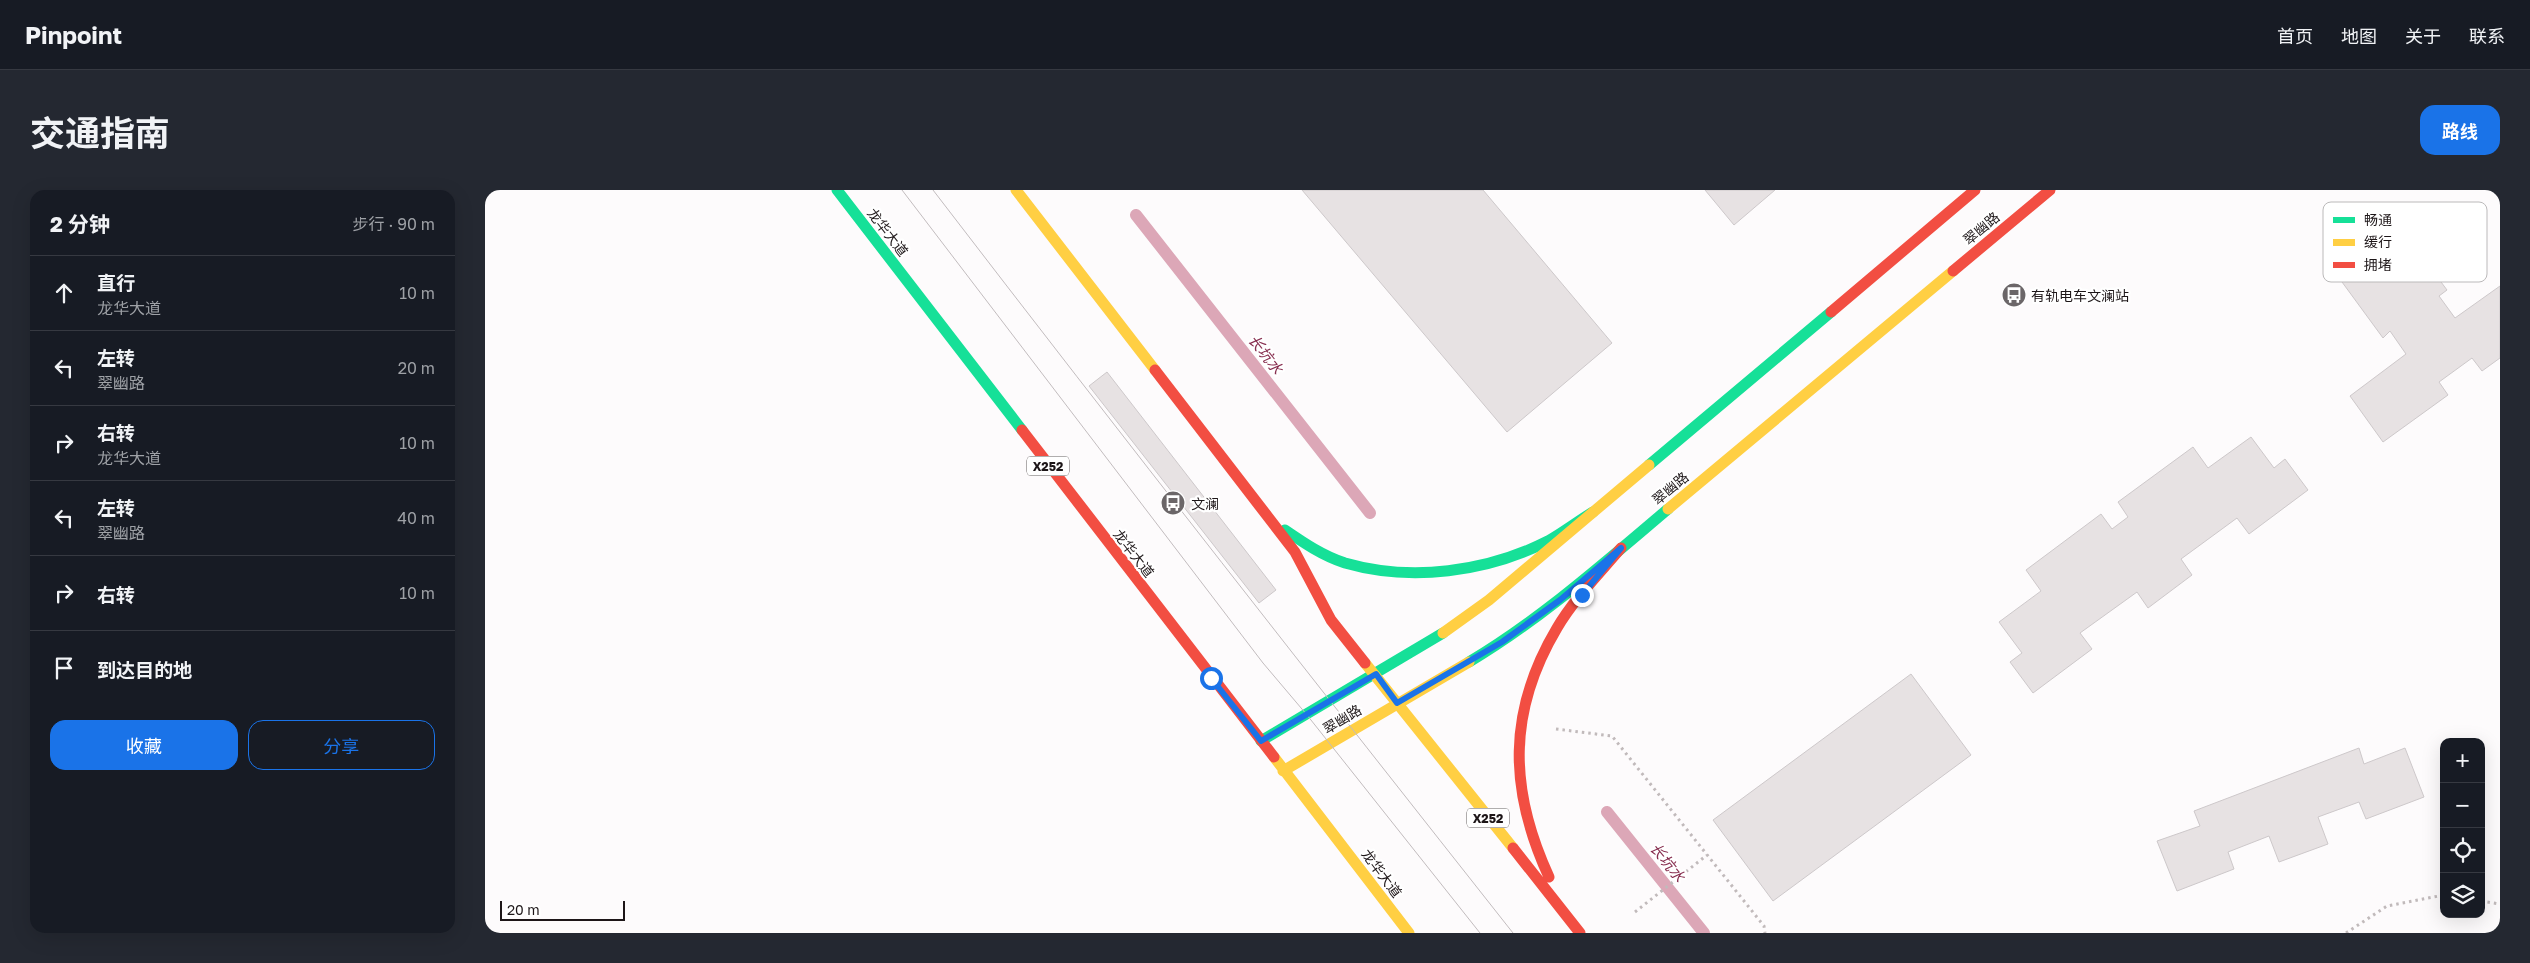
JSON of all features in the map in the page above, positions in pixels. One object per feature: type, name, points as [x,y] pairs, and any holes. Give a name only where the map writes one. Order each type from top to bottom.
[{"type":"main road","name":"龙华大道","points":[[837,190],[1409,933]]},
{"type":"main road","name":"X252","points":[[1015,190],[1295,552],[1331,620],[1376,674],[1580,933]]},
{"type":"main road","name":"翠幽路","points":[[1261,741],[1444,633],[1482,605],[1975,190]]},
{"type":"main road","name":"翠幽路","points":[[1283,771],[1355,731],[1397,703],[1502,642],[1560,600],[2050,190]]},
{"type":"main road","points":[[1267,515],[1300,543],[1329,558],[1365,569],[1431,572],[1469,568],[1505,558],[1542,544],[1593,512]]},
{"type":"main road","points":[[1580,933],[1540,861],[1525,822],[1517,750],[1525,703],[1539,665],[1557,628],[1621,548]]},
{"type":"path","points":[[1553,728],[1612,736],[1764,926],[1765,933]]},
{"type":"path","points":[[1635,912],[1707,855]]},
{"type":"path","points":[[2346,933],[2387,906],[2440,896]]},
{"type":"path","points":[[2485,902],[2500,904]]},
{"type":"building","points":[[1302,190],[1483,190],[1612,343],[1507,432]]},
{"type":"building","points":[[1705,190],[1775,190],[1734,225]]},
{"type":"building","points":[[2342,282],[2441,282],[2447,290],[2439,296],[2455,318],[2500,286],[2500,358],[2482,371],[2472,358],[2439,382],[2448,395],[2383,442],[2350,396],[2406,354],[2390,331],[2383,338]]},
{"type":"building","points":[[1107,372],[1276,590],[1259,603],[1089,386]]},
{"type":"building","points":[[2251,437],[2274,468],[2285,459],[2308,490],[2249,534],[2237,518],[2181,559],[2192,575],[2148,608],[2137,592],[2080,633],[2092,649],[2033,693],[2010,662],[2022,653],[1999,622],[2041,591],[2026,570],[2101,514],[2112,529],[2128,517],[2118,502],[2193,447],[2208,468]]},
{"type":"building","points":[[1911,674],[1971,755],[1773,901],[1713,820]]},
{"type":"building","points":[[2359,748],[2364,764],[2405,748],[2424,797],[2366,819],[2359,802],[2318,817],[2328,844],[2279,862],[2269,836],[2228,852],[2234,869],[2177,891],[2157,841],[2200,826],[2194,811]]},
{"type":"waterway","name":"长坑水","points":[[1136,215],[1370,513]]},
{"type":"waterway","name":"长坑水","points":[[1607,812],[1704,933]]},
{"type":"tram line","points":[[902,190],[1263,663],[1307,715],[1480,933]]},
{"type":"tram line","points":[[933,190],[1221,562],[1513,933]]},
{"type":"traffic: fast","points":[[837,190],[1022,430]]},
{"type":"traffic: fast","points":[[1649,465],[1831,312]]},
{"type":"traffic: fast","points":[[1469,662],[1547,609],[1668,509]]},
{"type":"traffic: fast","points":[[1285,530],[1321,553],[1345,563],[1370,569],[1422,573],[1474,567],[1524,552],[1548,541],[1593,512]]},
{"type":"traffic: fast","points":[[1261,741],[1443,633]]},
{"type":"traffic: slow","points":[[1016,190],[1155,370]]},
{"type":"traffic: slow","points":[[1668,509],[1953,271]]},
{"type":"traffic: slow","points":[[1443,633],[1489,600],[1649,465]]},
{"type":"traffic: slow","points":[[1283,771],[1469,662]]},
{"type":"traffic: slow","points":[[1365,663],[1513,848]]},
{"type":"traffic: slow","points":[[1274,757],[1409,933]]},
{"type":"traffic: jam","points":[[1831,312],[1975,190]]},
{"type":"traffic: jam","points":[[1953,271],[2050,190]]},
{"type":"traffic: jam","points":[[1155,370],[1295,552],[1331,620],[1365,663]]},
{"type":"traffic: jam","points":[[1022,430],[1274,757]]},
{"type":"traffic: jam","points":[[1549,877],[1526,813],[1519,751],[1522,721],[1529,690],[1541,659],[1557,628],[1579,597],[1621,548]]},
{"type":"traffic: jam","points":[[1513,848],[1580,933]]},
{"type":"place","name":"有轨电车文澜站","points":[[2014,295]]},
{"type":"place","name":"文澜","points":[[1173,503]]},
{"type":"route","points":[[1211,678],[1261,741],[1376,674],[1397,703],[1502,642],[1560,600],[1621,548],[1582,595]]}]
